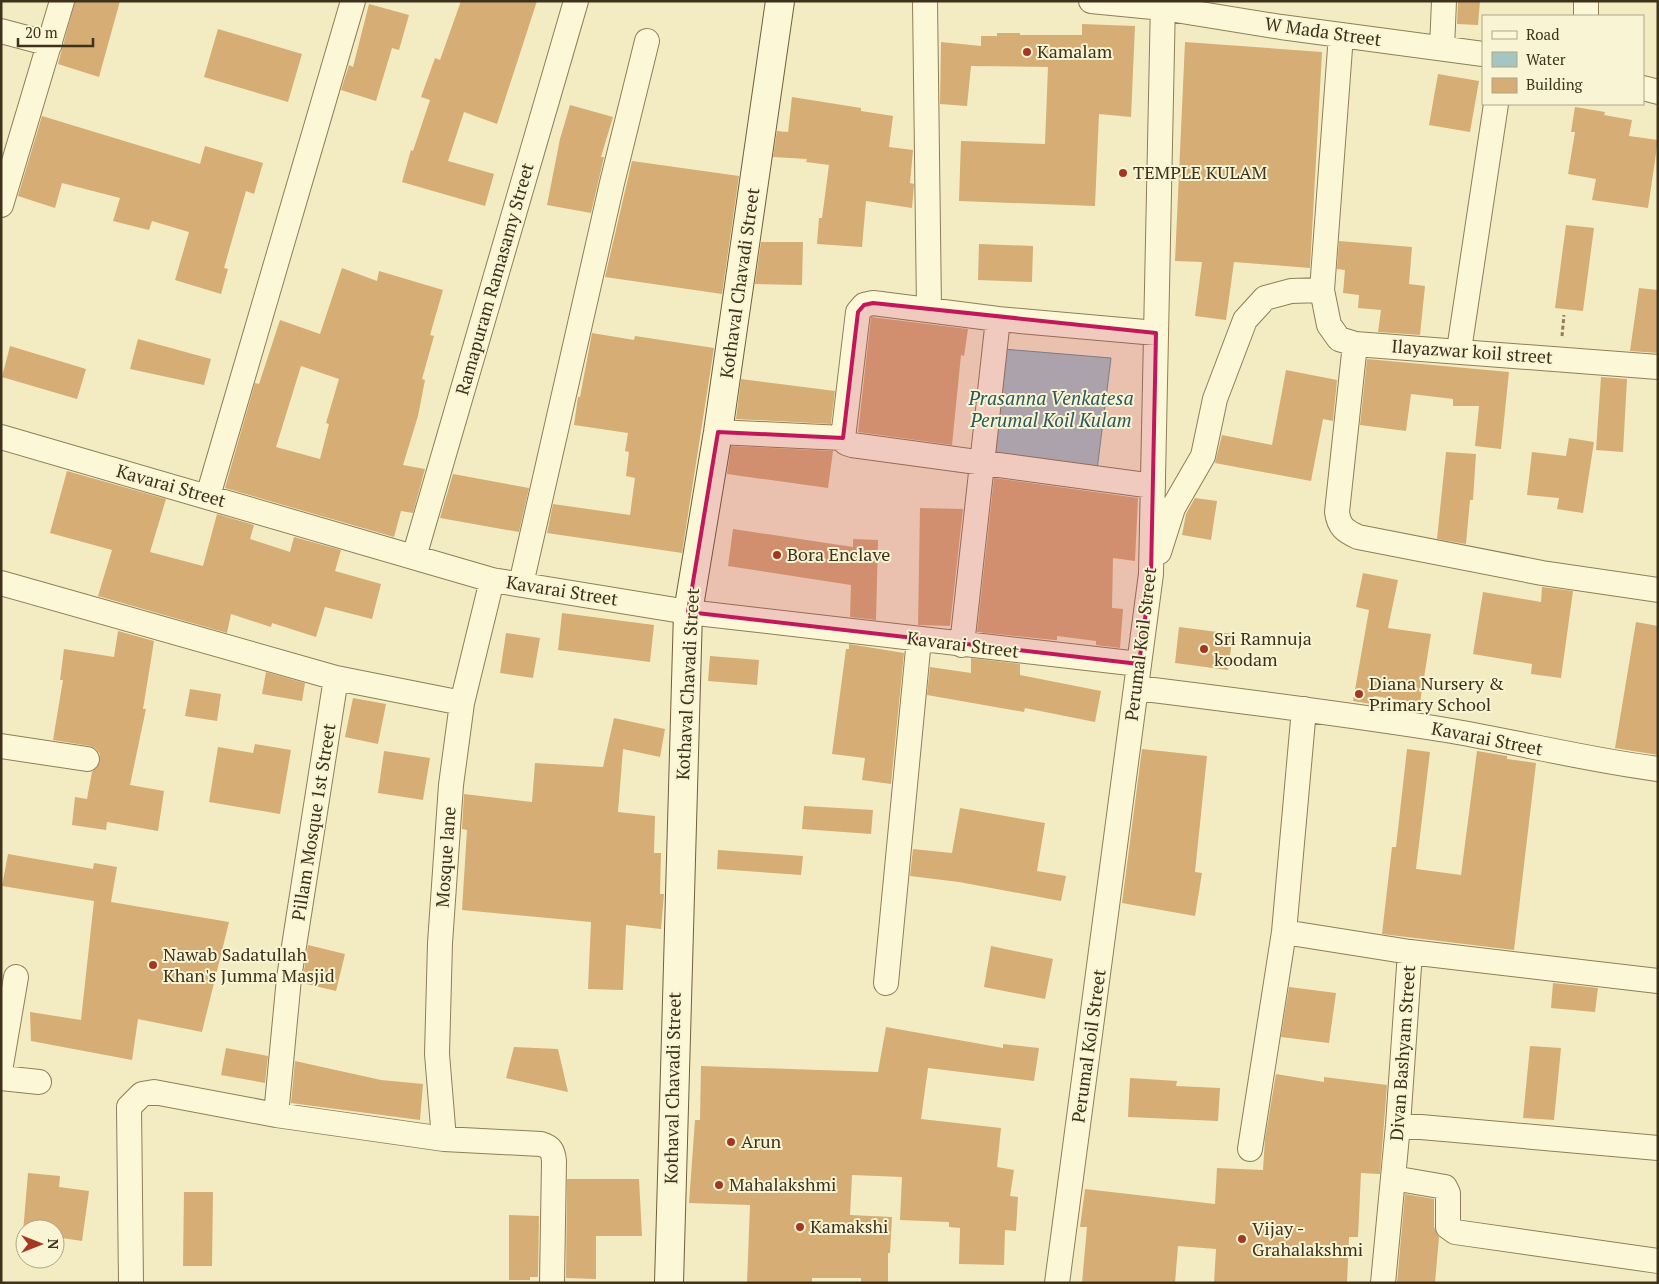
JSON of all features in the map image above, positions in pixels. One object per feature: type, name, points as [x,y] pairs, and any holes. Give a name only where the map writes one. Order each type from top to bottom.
[{"type":"street","points":[[1,205],[11,139],[50,44],[62,1]]},
{"type":"street","points":[[208,496],[353,1]]},
{"type":"street","name":"Ramapuram Ramasamy Street","points":[[414,557],[576,1]]},
{"type":"street","name":"Kothaval Chavadi Street","points":[[669,1283],[688,612],[718,432],[780,1]]},
{"type":"street","points":[[925,1],[929,309]]},
{"type":"street","name":"W Mada Street","points":[[1091,1],[1163,4],[1341,35],[1482,54]]},
{"type":"street","points":[[1442,48],[1444,1]]},
{"type":"street","points":[[1586,1],[1586,15]]},
{"type":"street","name":"Perumal Koil Street","points":[[1057,1283],[1152,574],[1163,4]]},
{"type":"street","points":[[1,31],[50,44]]},
{"type":"street","name":"Ilayazwar koil street","points":[[1341,35],[1322,290],[1329,325],[1339,339],[1356,344],[1459,350],[1658,367]]},
{"type":"street","points":[[521,584],[610,192],[647,41]]},
{"type":"street","points":[[1644,88],[1658,92]]},
{"type":"street","points":[[1459,350],[1496,105]]},
{"type":"street","points":[[1152,574],[1173,508],[1203,456],[1215,399],[1245,320],[1265,298],[1291,291],[1322,290]]},
{"type":"street","points":[[1153,486],[852,445],[846,443],[843,438],[858,312],[864,305],[874,302],[998,319],[1156,333]]},
{"type":"street","points":[[962,645],[998,319]]},
{"type":"street","points":[[1356,344],[1337,512],[1339,524],[1345,531],[1358,537],[1542,573],[1658,590]]},
{"type":"street","points":[[718,432],[843,438]]},
{"type":"street","name":"Kavarai Street","points":[[1,437],[492,580],[688,612],[1139,664]]},
{"type":"street","name":"Mosque lane","points":[[444,1139],[437,1054],[440,943],[451,784],[462,703],[492,580]]},
{"type":"street","points":[[1,583],[336,678],[462,703]]},
{"type":"street","points":[[886,983],[919,639]]},
{"type":"street","name":"Pillam Mosque 1st Street","points":[[276,1115],[289,978],[336,678]]},
{"type":"street","name":"Kavarai Street","points":[[1137,688],[1304,709],[1454,732],[1603,762],[1658,769]]},
{"type":"street","points":[[1250,1149],[1284,932],[1304,709]]},
{"type":"street","points":[[1,746],[87,758]]},
{"type":"street","points":[[1284,932],[1410,952]]},
{"type":"street","name":"Divan Bashyam Street","points":[[1383,1283],[1398,1125],[1410,952],[1658,981]]},
{"type":"street","points":[[1,1064],[16,977]]},
{"type":"street","points":[[1,1078],[39,1082]]},
{"type":"street","points":[[131,1283],[129,1107],[142,1094],[154,1092],[276,1115],[444,1139],[541,1144],[549,1147],[553,1152],[554,1161],[552,1283]]},
{"type":"street","points":[[1398,1125],[1658,1148]]},
{"type":"street","points":[[1393,1178],[1445,1186],[1448,1194],[1448,1227],[1455,1232],[1658,1261]]},
{"type":"highlighted area","points":[[873,303],[1156,333],[1151,574],[1139,664],[688,612],[718,432],[843,438],[858,312],[864,305]]},
{"type":"water","name":"Prasanna Venkatesa Perumal Koil Kulam","points":[[1003,349],[1111,358],[1097,470],[992,461]]},
{"type":"building","points":[[75,1],[120,1],[99,77],[58,64]]},
{"type":"building","points":[[461,1],[537,1],[497,124],[464,112],[448,161],[494,174],[485,206],[402,182],[411,150],[413,151],[430,100],[421,97],[435,58],[440,60]]},
{"type":"building","points":[[1458,1],[1480,1],[1478,25],[1457,24]]},
{"type":"building","points":[[369,4],[409,15],[399,50],[392,48],[376,101],[341,90],[349,65],[353,67]]},
{"type":"building","points":[[1082,24],[1135,26],[1131,117],[1099,114],[1095,206],[959,201],[961,141],[1045,144],[1048,67],[971,66],[967,106],[940,104],[941,42],[981,46],[981,36],[997,36],[997,33],[1082,35]]},
{"type":"building","points":[[218,29],[302,54],[288,102],[204,77]]},
{"type":"building","points":[[1185,42],[1322,52],[1310,268],[1234,262],[1226,320],[1195,316],[1202,262],[1175,261]]},
{"type":"building","points":[[1438,74],[1479,81],[1470,132],[1429,125]]},
{"type":"building","points":[[792,97],[861,108],[861,111],[893,116],[889,147],[913,150],[910,183],[914,184],[912,208],[866,201],[862,247],[817,244],[819,218],[822,218],[829,165],[806,162],[807,159],[773,157],[777,131],[788,132]]},
{"type":"building","points":[[570,105],[613,117],[601,157],[604,157],[591,213],[547,205],[560,139]]},
{"type":"building","points":[[1575,107],[1605,112],[1604,115],[1632,120],[1629,136],[1658,140],[1648,208],[1592,200],[1596,179],[1568,174],[1575,132],[1571,132]]},
{"type":"building","points":[[42,116],[200,164],[205,146],[263,163],[254,194],[246,191],[224,268],[228,269],[221,294],[175,280],[189,232],[152,221],[149,230],[113,221],[120,198],[62,183],[55,208],[18,196]]},
{"type":"building","points":[[632,161],[739,176],[722,294],[605,277]]},
{"type":"building","points":[[1566,225],[1594,228],[1583,311],[1555,308]]},
{"type":"building","points":[[1339,241],[1412,247],[1409,284],[1425,286],[1420,335],[1378,332],[1381,310],[1358,308],[1359,295],[1343,293],[1345,270],[1337,269]]},
{"type":"building","points":[[761,242],[803,242],[802,285],[755,284]]},
{"type":"building","points":[[979,244],[1033,246],[1032,282],[978,280]]},
{"type":"building","points":[[342,268],[377,281],[379,271],[443,290],[430,335],[434,336],[422,379],[425,380],[418,416],[403,465],[425,469],[413,513],[401,511],[394,537],[225,488],[255,383],[259,384],[280,320],[320,334]],"holes":[[[301,366],[339,379],[326,423],[329,424],[320,459],[276,447]]]},
{"type":"building","points":[[1639,288],[1658,290],[1658,353],[1630,351]]},
{"type":"building","points":[[871,317],[968,329],[964,356],[961,355],[952,445],[858,432]]},
{"type":"building","points":[[592,333],[634,340],[635,336],[714,348],[682,553],[547,533],[553,504],[630,515],[635,478],[626,476],[629,452],[625,451],[628,433],[574,425]]},
{"type":"building","points":[[138,339],[211,359],[204,385],[130,369]]},
{"type":"building","points":[[10,346],[86,369],[77,399],[2,377]]},
{"type":"building","points":[[1367,359],[1509,372],[1501,449],[1475,446],[1479,406],[1453,406],[1453,399],[1411,394],[1406,431],[1360,425]]},
{"type":"building","points":[[1286,370],[1337,380],[1333,421],[1323,419],[1311,481],[1215,463],[1222,435],[1272,445]]},
{"type":"building","points":[[1601,377],[1627,379],[1623,452],[1596,450]]},
{"type":"building","points":[[741,379],[835,391],[831,424],[736,419]]},
{"type":"building","points":[[1569,438],[1594,442],[1583,513],[1557,509],[1559,498],[1527,495],[1532,452],[1566,456]]},
{"type":"building","points":[[731,446],[833,451],[828,488],[727,474]]},
{"type":"building","points":[[1446,452],[1476,454],[1473,500],[1470,500],[1466,544],[1437,539]]},
{"type":"building","points":[[67,471],[166,499],[150,552],[203,566],[217,514],[254,525],[250,539],[290,552],[294,537],[341,550],[335,571],[381,584],[372,619],[325,607],[316,637],[272,623],[271,627],[231,614],[227,633],[98,596],[112,550],[50,533]]},
{"type":"building","points":[[453,474],[529,488],[519,532],[440,518]]},
{"type":"building","points":[[994,478],[1138,498],[1135,561],[1113,558],[1112,608],[1123,609],[1120,648],[1096,645],[1096,641],[1057,636],[1057,640],[1054,640],[977,632]]},
{"type":"building","points":[[1195,498],[1217,501],[1211,540],[1182,535],[1186,514]]},
{"type":"building","points":[[920,508],[963,509],[950,626],[918,625]]},
{"type":"building","points":[[733,529],[853,547],[853,539],[878,540],[876,620],[850,617],[851,585],[728,566]]},
{"type":"building","points":[[1363,573],[1398,580],[1388,628],[1431,634],[1420,703],[1374,696],[1372,704],[1353,701],[1369,610],[1356,607]]},
{"type":"building","points":[[1542,587],[1573,591],[1561,678],[1531,674],[1532,664],[1473,654],[1483,592],[1541,602]]},
{"type":"building","points":[[562,613],[654,625],[650,662],[558,650]]},
{"type":"building","points":[[1636,622],[1658,626],[1658,755],[1615,748]]},
{"type":"building","name":"Sri Ramnuja koodam","points":[[1179,627],[1233,634],[1228,670],[1175,663]]},
{"type":"building","points":[[118,631],[154,641],[143,709],[146,709],[130,785],[164,791],[158,831],[107,822],[106,830],[72,825],[75,797],[87,799],[92,772],[100,762],[100,754],[90,746],[53,740],[63,680],[60,680],[64,649],[114,657]]},
{"type":"building","points":[[506,633],[540,638],[533,678],[500,673]]},
{"type":"building","points":[[849,644],[904,653],[891,784],[862,780],[865,758],[832,754],[846,649],[849,649]]},
{"type":"building","points":[[710,656],[759,660],[757,685],[708,681]]},
{"type":"building","points":[[971,658],[1020,664],[1020,675],[1101,691],[1095,722],[1025,708],[1024,712],[927,695],[930,667],[971,673]]},
{"type":"building","points":[[266,672],[305,683],[302,701],[262,694]]},
{"type":"building","points":[[190,689],[221,694],[217,721],[185,716]]},
{"type":"building","points":[[353,698],[386,704],[378,744],[345,737]]},
{"type":"building","points":[[614,718],[665,729],[660,757],[623,749],[618,812],[655,816],[654,853],[661,853],[660,894],[664,894],[661,929],[626,925],[623,990],[588,989],[591,922],[462,910],[467,830],[462,829],[464,794],[532,802],[535,763],[603,767]]},
{"type":"building","points":[[255,744],[291,750],[280,814],[209,802],[218,747],[253,753]]},
{"type":"building","points":[[1142,749],[1207,756],[1195,872],[1202,873],[1195,916],[1122,903]]},
{"type":"building","points":[[1407,749],[1430,752],[1416,869],[1461,875],[1477,751],[1507,756],[1507,759],[1536,763],[1514,950],[1382,934],[1392,847],[1396,847]]},
{"type":"building","points":[[384,751],[430,758],[423,800],[378,793]]},
{"type":"building","points":[[804,806],[873,810],[871,834],[802,829]]},
{"type":"building","points":[[960,808],[1045,823],[1037,871],[1066,876],[1061,901],[959,882],[910,876],[913,849],[952,853]]},
{"type":"building","points":[[718,850],[803,856],[801,875],[717,869]]},
{"type":"building","name":"Nawab Sadatullah Khan's Jumma Masjid","points":[[8,854],[93,869],[94,863],[117,867],[111,902],[229,922],[202,1032],[138,1019],[132,1060],[31,1041],[30,1012],[81,1020],[94,901],[2,886]]},
{"type":"building","points":[[308,945],[345,954],[336,991],[302,983]]},
{"type":"building","points":[[991,946],[1053,959],[1045,999],[984,987]]},
{"type":"building","points":[[1553,983],[1598,988],[1595,1012],[1551,1008]]},
{"type":"building","points":[[1289,987],[1336,993],[1329,1043],[1281,1037]]},
{"type":"building","points":[[886,1027],[1003,1048],[1003,1044],[1039,1048],[1034,1081],[928,1068],[921,1119],[1001,1128],[997,1167],[1014,1170],[1010,1196],[1018,1197],[1016,1231],[1005,1230],[1004,1265],[959,1264],[960,1228],[949,1227],[949,1222],[900,1220],[902,1177],[852,1175],[850,1215],[892,1217],[890,1253],[888,1253],[888,1283],[861,1283],[861,1278],[812,1278],[812,1282],[747,1283],[750,1205],[689,1203],[695,1120],[700,1120],[701,1066],[878,1072]]},
{"type":"building","points":[[1530,1046],[1561,1048],[1554,1120],[1523,1118]]},
{"type":"building","points":[[514,1047],[558,1049],[568,1092],[506,1078]]},
{"type":"building","points":[[226,1048],[268,1056],[265,1083],[221,1075]]},
{"type":"building","points":[[295,1061],[381,1080],[423,1084],[420,1120],[291,1103]]},
{"type":"building","points":[[1276,1074],[1324,1082],[1324,1077],[1387,1085],[1380,1174],[1361,1173],[1358,1237],[1349,1237],[1347,1283],[1214,1283],[1216,1249],[1178,1246],[1175,1283],[1082,1283],[1087,1227],[1080,1227],[1085,1189],[1215,1204],[1217,1168],[1263,1170],[1265,1139]]},
{"type":"building","points":[[1130,1078],[1177,1081],[1176,1086],[1220,1088],[1218,1121],[1128,1117]]},
{"type":"building","points":[[28,1173],[60,1176],[59,1187],[89,1191],[82,1241],[65,1238],[65,1219],[24,1219]]},
{"type":"building","points":[[567,1179],[639,1179],[642,1236],[596,1236],[596,1279],[566,1278]]},
{"type":"building","points":[[184,1192],[213,1192],[212,1266],[183,1266]]},
{"type":"building","points":[[1405,1194],[1434,1199],[1434,1227],[1439,1237],[1435,1283],[1397,1283]]},
{"type":"building","points":[[509,1215],[539,1216],[538,1277],[530,1277],[530,1280],[509,1280]]},
{"type":"place","name":"Kamalam","points":[[1027,52]]},
{"type":"place","name":"TEMPLE KULAM","points":[[1123,173]]},
{"type":"place","name":"Bora Enclave","points":[[777,555]]},
{"type":"place","name":"Sri Ramnuja koodam","points":[[1204,649]]},
{"type":"place","name":"Diana Nursery & Primary School","points":[[1359,694]]},
{"type":"place","name":"Nawab Sadatullah Khan's Jumma Masjid","points":[[153,965]]},
{"type":"place","name":"Arun","points":[[731,1142]]},
{"type":"place","name":"Mahalakshmi","points":[[719,1185]]},
{"type":"place","name":"Kamakshi","points":[[800,1227]]},
{"type":"place","name":"Vijay - Grahalakshmi","points":[[1242,1239]]}]
